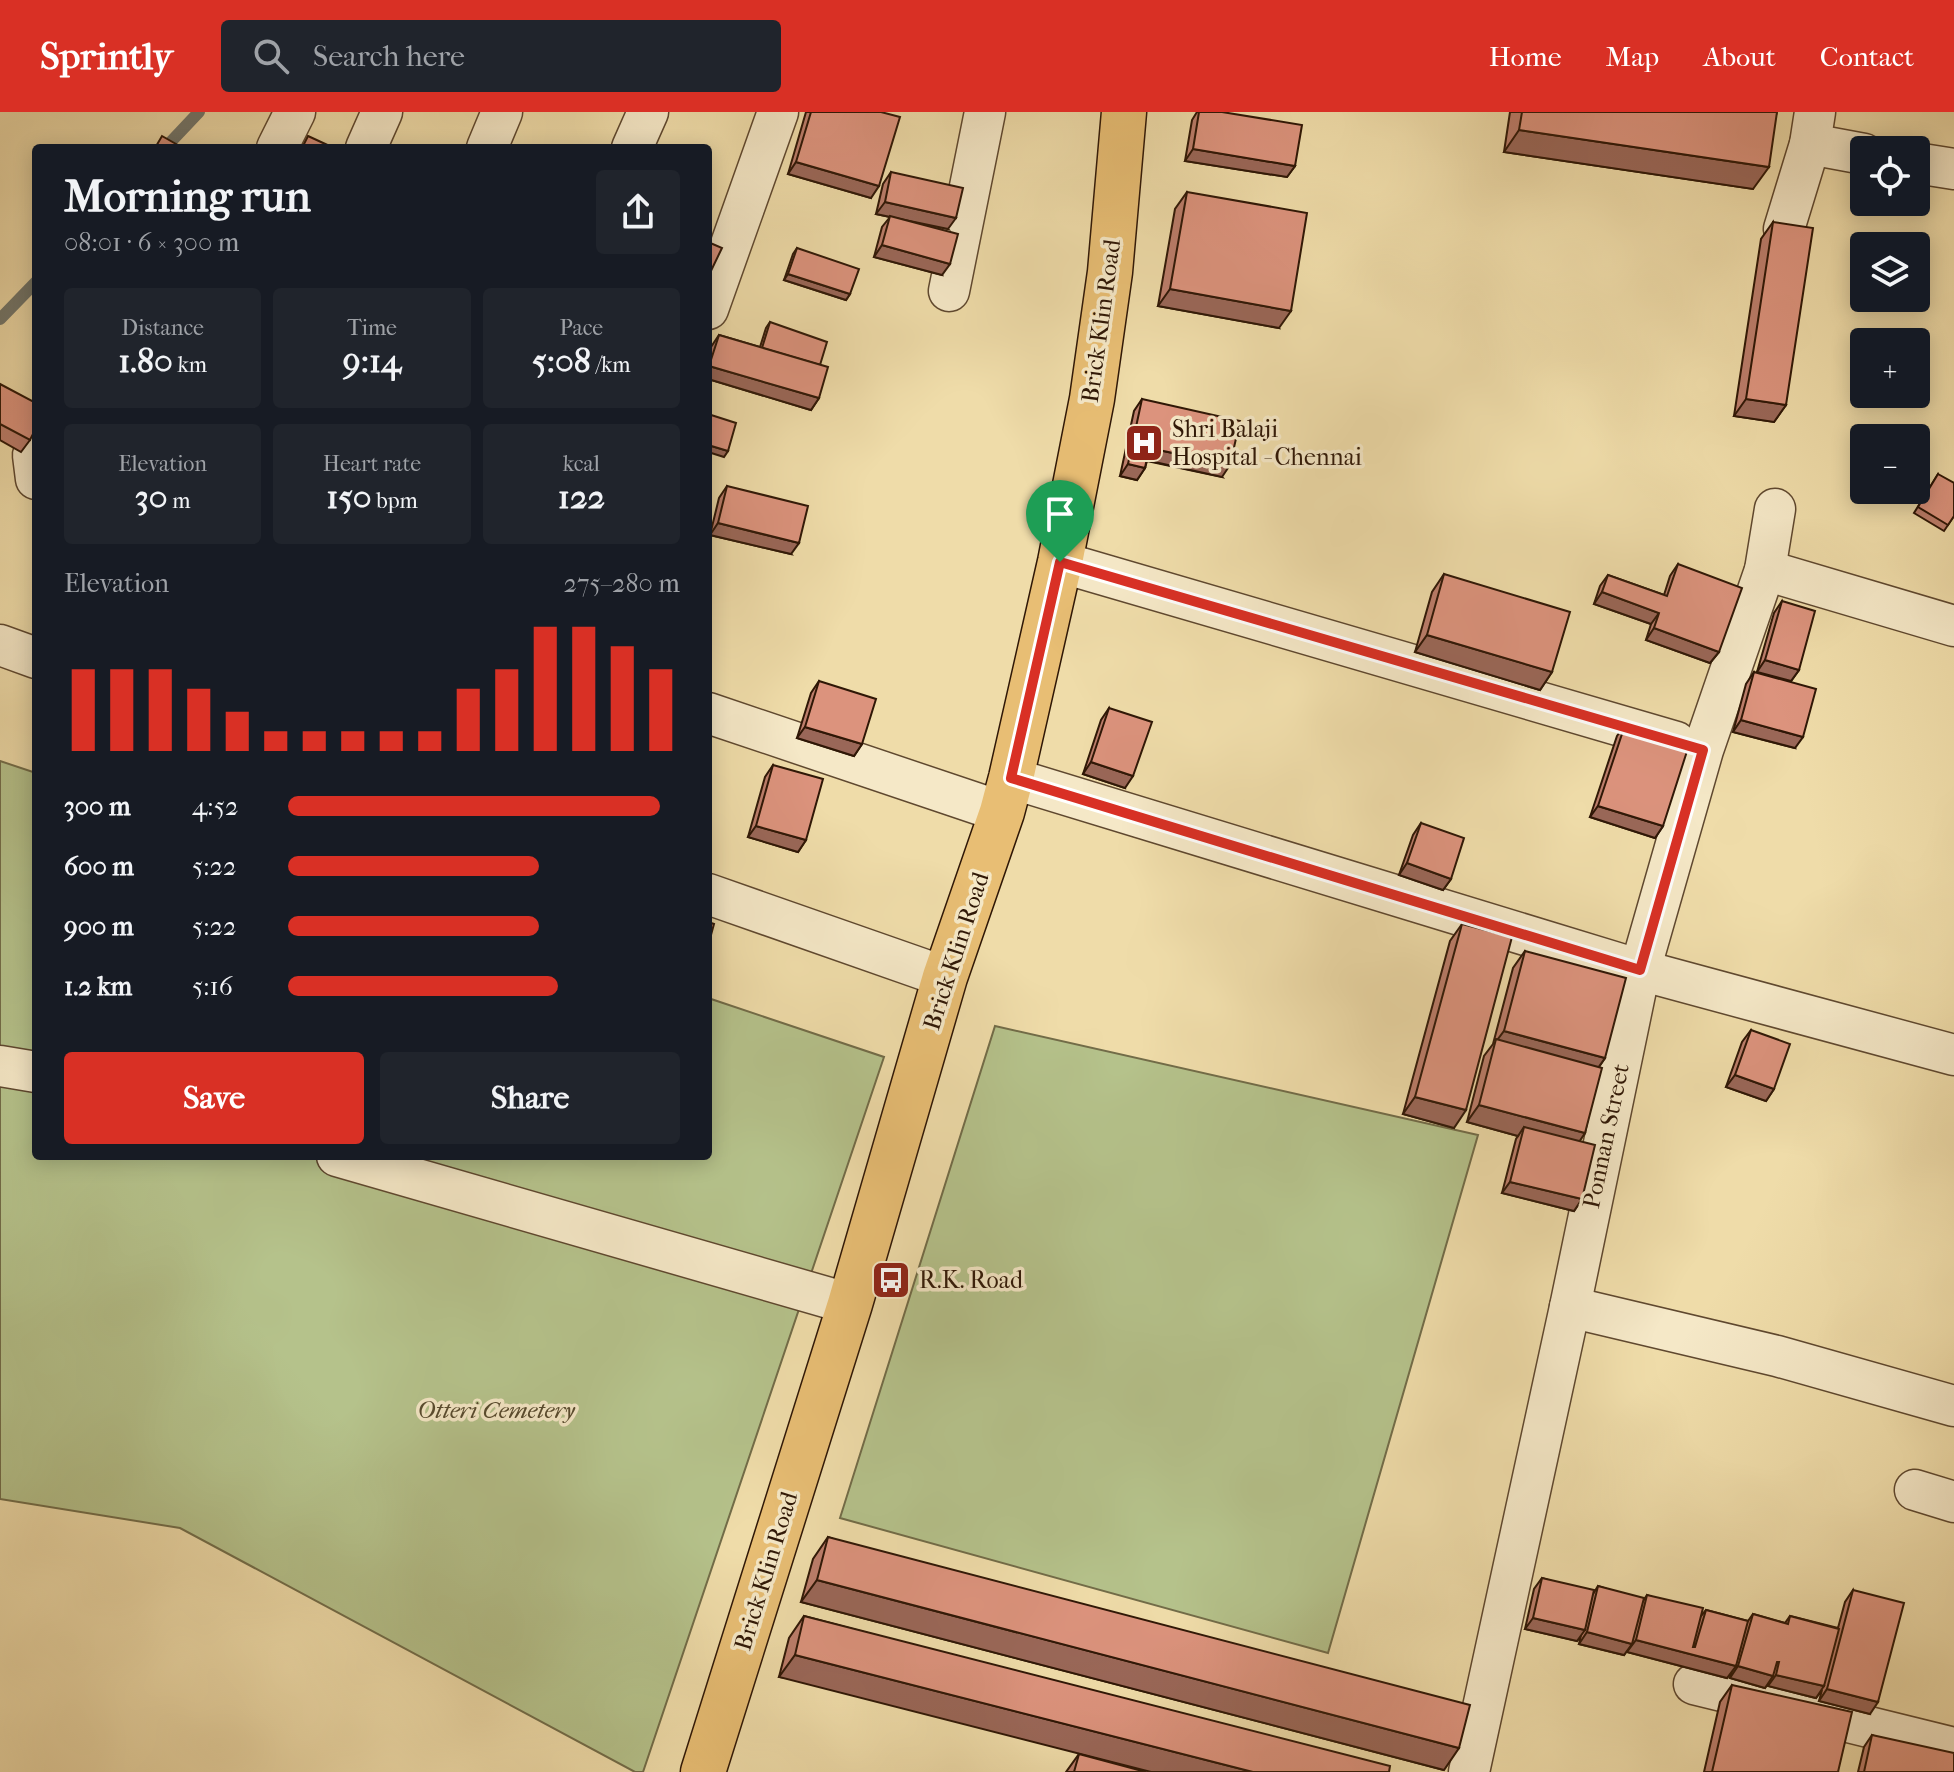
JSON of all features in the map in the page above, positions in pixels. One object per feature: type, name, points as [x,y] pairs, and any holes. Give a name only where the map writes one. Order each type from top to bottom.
[{"type":"main road","name":"Brick Klin Road","points":[[703,1772],[850,1304],[945,977],[1007,795],[1060,562],[1092,399],[1110,272],[1124,112]]},
{"type":"street","points":[[279,144],[295,112]]},
{"type":"street","points":[[368,144],[382,112]]},
{"type":"street","points":[[489,144],[502,112]]},
{"type":"street","points":[[634,144],[648,112]]},
{"type":"street","points":[[712,298],[778,112]]},
{"type":"street","points":[[949,291],[985,112]]},
{"type":"street","points":[[1784,229],[1812,128],[1850,147]]},
{"type":"street","points":[[1930,165],[1954,169]]},
{"type":"street","name":"Ponnan Street","points":[[1469,1772],[1640,970],[1703,750],[1765,570],[1775,509]]},
{"type":"street","points":[[1060,562],[1703,750]]},
{"type":"street","points":[[1765,570],[1954,626]]},
{"type":"street","points":[[0,645],[32,657]]},
{"type":"street","points":[[712,714],[1954,1055]]},
{"type":"street","points":[[712,895],[945,977]]},
{"type":"street","points":[[0,1066],[32,1071]]},
{"type":"street","points":[[351,1160],[850,1304]]},
{"type":"street","points":[[1570,1307],[1777,1356],[1954,1406]]},
{"type":"street","points":[[1915,1490],[1954,1502]]},
{"type":"street","points":[[1694,1684],[1954,1748]]},
{"type":"green space","name":"Otteri Cemetery","points":[[0,761],[32,772],[32,1160],[712,1160],[712,999],[884,1057],[643,1772],[635,1772],[180,1528],[0,1499]]},
{"type":"green space","points":[[995,1026],[1478,1135],[1328,1653],[840,1518]]},
{"type":"building","points":[[811,112],[881,112],[900,117],[879,186],[796,162]]},
{"type":"building","points":[[1199,112],[1222,112],[1302,125],[1295,166],[1193,149]]},
{"type":"building","points":[[1522,112],[1777,112],[1769,167],[1519,130]]},
{"type":"building","points":[[162,136],[176,144],[157,144]]},
{"type":"building","points":[[308,136],[325,144],[304,144]]},
{"type":"building","points":[[891,172],[963,188],[956,218],[885,202]]},
{"type":"building","points":[[1187,192],[1307,213],[1291,311],[1170,289]]},
{"type":"building","points":[[890,216],[958,234],[950,264],[882,245]]},
{"type":"building","points":[[1773,222],[1813,228],[1786,405],[1746,399]]},
{"type":"building","points":[[712,244],[722,248],[712,269]]},
{"type":"building","points":[[797,248],[859,269],[850,294],[788,274]]},
{"type":"building","points":[[770,322],[827,342],[820,365],[762,348]]},
{"type":"building","points":[[719,335],[828,367],[819,398],[712,367]]},
{"type":"building","points":[[0,384],[32,401],[32,436],[30,440],[0,424]]},
{"type":"building","points":[[1142,399],[1240,421],[1230,465],[1149,448],[1145,468],[1128,464]]},
{"type":"building","points":[[712,415],[736,423],[728,451],[712,446]]},
{"type":"building","points":[[1938,474],[1954,483],[1954,516],[1948,525],[1918,507],[1920,504],[1930,504],[1930,487]]},
{"type":"building","points":[[727,486],[808,506],[799,543],[718,523]]},
{"type":"building","points":[[1678,564],[1742,588],[1719,652],[1654,628],[1659,613],[1602,592],[1608,575],[1667,596]]},
{"type":"building","points":[[1444,574],[1570,612],[1552,672],[1427,635]]},
{"type":"building","points":[[1782,601],[1815,611],[1799,670],[1765,660]]},
{"type":"building","points":[[1754,672],[1816,689],[1803,737],[1741,720]]},
{"type":"building","points":[[819,681],[876,699],[862,744],[805,727]]},
{"type":"building","points":[[1109,708],[1152,722],[1133,776],[1091,762]]},
{"type":"building","points":[[1625,725],[1689,745],[1663,826],[1598,806]]},
{"type":"building","points":[[773,765],[823,779],[806,840],[756,826]]},
{"type":"building","points":[[1421,823],[1464,838],[1451,879],[1407,863]]},
{"type":"building","points":[[1462,924],[1512,937],[1466,1110],[1415,1097]]},
{"type":"building","points":[[1525,951],[1626,978],[1605,1058],[1504,1031]]},
{"type":"building","points":[[1751,1030],[1790,1044],[1774,1089],[1735,1075]]},
{"type":"building","points":[[1496,1039],[1602,1068],[1585,1133],[1479,1105]]},
{"type":"building","points":[[1524,1127],[1595,1145],[1582,1199],[1510,1182]]},
{"type":"building","points":[[828,1537],[1470,1705],[1459,1748],[817,1580]]},
{"type":"building","points":[[1542,1578],[1594,1590],[1585,1630],[1533,1618]]},
{"type":"building","points":[[1598,1586],[1644,1598],[1632,1644],[1587,1632]]},
{"type":"building","points":[[1853,1590],[1904,1603],[1878,1702],[1827,1689]]},
{"type":"building","points":[[1647,1595],[1703,1608],[1693,1647],[1706,1610],[1748,1621],[1736,1666],[1636,1640]]},
{"type":"building","points":[[1753,1614],[1788,1624],[1790,1616],[1839,1629],[1824,1686],[1776,1675],[1779,1662],[1773,1676],[1738,1666]]},
{"type":"building","points":[[804,1616],[1390,1766],[1389,1772],[1253,1772],[795,1655]]},
{"type":"building","points":[[1732,1685],[1852,1712],[1838,1772],[1712,1772]]},
{"type":"building","points":[[1872,1735],[1954,1753],[1954,1772],[1864,1772]]},
{"type":"building","points":[[1079,1754],[1146,1772],[1074,1772]]},
{"type":"waterway","points":[[169,144],[199,112]]},
{"type":"waterway","points":[[0,319],[32,286]]},
{"type":"place","name":"Shri Balaji Hospital - Chennai","points":[[1144,443]]},
{"type":"place","name":"R.K. Road","points":[[891,1280]]},
{"type":"route","points":[[1060,562],[1703,750],[1640,970],[1011,778],[1060,562]]}]
